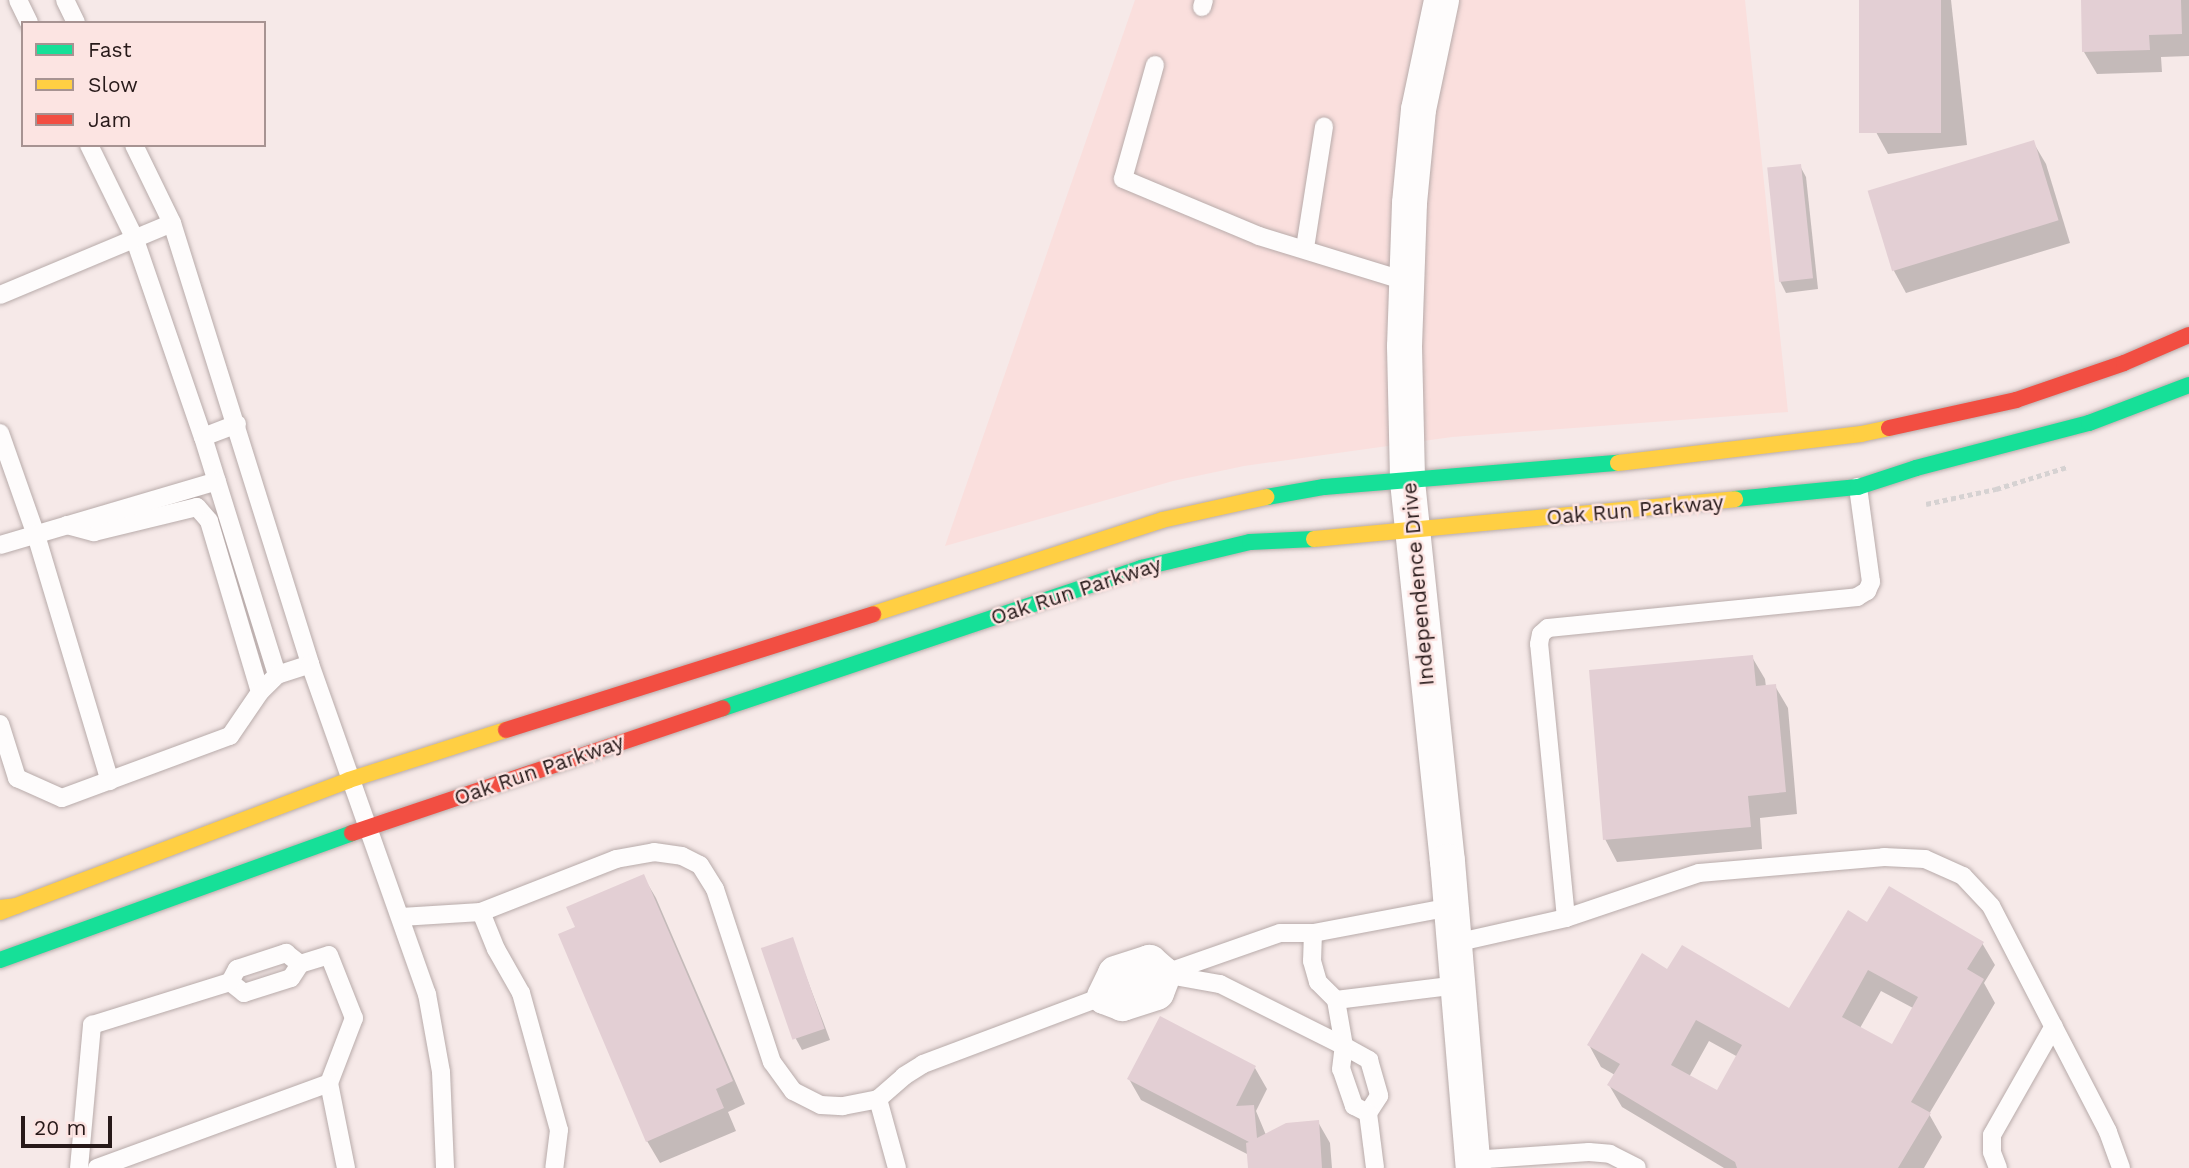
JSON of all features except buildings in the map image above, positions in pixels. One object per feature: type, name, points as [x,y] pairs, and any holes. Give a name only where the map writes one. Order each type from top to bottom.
[{"type":"street","name":"Independence Drive","points":[[1441,0],[1418,109],[1405,281],[1407,481],[1455,943],[1472,1164]]},
{"type":"street","name":"Oak Run Parkway","points":[[5,909],[349,780],[1162,520],[1234,502],[1324,487],[1642,461],[1861,434],[2016,400],[2124,363],[2189,335]]},
{"type":"street","name":"Oak Run Parkway","points":[[0,960],[367,828],[1141,568],[1250,542],[1346,538],[1858,487],[1916,468],[2088,423],[2189,385]]},
{"type":"street","points":[[1104,996],[1122,1003],[1156,992],[1163,974]]},
{"type":"lane","points":[[18,0],[28,21]]},
{"type":"lane","points":[[65,0],[75,21]]},
{"type":"lane","points":[[1155,65],[1124,179],[1259,236],[1405,281]]},
{"type":"lane","points":[[1305,248],[1324,126]]},
{"type":"lane","points":[[90,147],[134,237],[203,437],[277,675]]},
{"type":"lane","points":[[135,147],[172,223],[310,664],[349,780],[428,994],[436,1033],[445,1112],[445,1168]]},
{"type":"lane","points":[[0,295],[172,223]]},
{"type":"lane","points":[[203,437],[237,424]]},
{"type":"lane","points":[[0,433],[36,535],[110,780]]},
{"type":"lane","points":[[0,545],[217,481]]},
{"type":"lane","points":[[1566,918],[1539,644],[1541,634],[1548,628],[1857,597],[1867,591],[1871,582],[1858,487]]},
{"type":"lane","points":[[67,525],[94,532],[197,507],[209,522],[260,692]]},
{"type":"lane","points":[[0,724],[16,778],[62,798],[230,736],[260,692],[277,675],[310,664]]},
{"type":"lane","points":[[401,917],[481,912],[616,859],[654,852],[682,856],[701,866],[715,889],[772,1062],[793,1091],[821,1105],[843,1107],[878,1099],[923,1064],[1104,996]]},
{"type":"lane","points":[[1455,943],[1566,918],[1699,873],[1884,857],[1925,859],[1963,876],[1992,906],[2108,1132],[2121,1168]]},
{"type":"lane","points":[[1163,974],[1280,933],[1313,933],[1451,907]]},
{"type":"lane","points":[[481,912],[496,949],[522,993],[559,1130],[554,1168]]},
{"type":"lane","points":[[1313,933],[1312,961],[1318,982],[1336,1000],[1344,1046],[1341,1069],[1354,1106],[1368,1114]]},
{"type":"lane","points":[[79,1168],[92,1025],[230,982],[237,969],[286,953],[300,964]]},
{"type":"lane","points":[[230,982],[244,993],[291,978],[300,964],[329,955],[354,1018],[329,1083],[345,1168]]},
{"type":"lane","points":[[1163,974],[1220,984],[1369,1060],[1379,1096],[1368,1114],[1375,1168]]},
{"type":"lane","points":[[1336,1000],[1458,985]]},
{"type":"lane","points":[[1998,1168],[1992,1152],[1992,1135],[2054,1026]]},
{"type":"lane","points":[[97,1168],[329,1083]]},
{"type":"lane","points":[[878,1099],[897,1168]]},
{"type":"lane","points":[[1472,1164],[1589,1152],[1610,1154],[1637,1168]]},
{"type":"shaded area","points":[[1135,0],[1745,0],[1788,412],[1452,437],[1244,466],[1173,481],[945,546]]},
{"type":"traffic: fast","points":[[1735,499],[1858,487],[1916,468],[2089,423],[2189,385]]},
{"type":"traffic: fast","points":[[1267,497],[1324,487],[1618,463]]},
{"type":"traffic: fast","points":[[723,708],[1141,568],[1250,542],[1314,539]]},
{"type":"traffic: fast","points":[[0,960],[352,833]]},
{"type":"traffic: slow","points":[[1618,463],[1861,434],[1889,428]]},
{"type":"traffic: slow","points":[[873,614],[1162,520],[1267,497]]},
{"type":"traffic: slow","points":[[1314,539],[1735,499]]},
{"type":"traffic: slow","points":[[0,912],[349,780],[506,730]]},
{"type":"traffic: slow","points":[[0,908],[17,906]]},
{"type":"traffic: jam","points":[[1889,428],[2016,400],[2124,363],[2189,335]]},
{"type":"traffic: jam","points":[[506,730],[873,614]]},
{"type":"traffic: jam","points":[[352,833],[723,708]]}]
